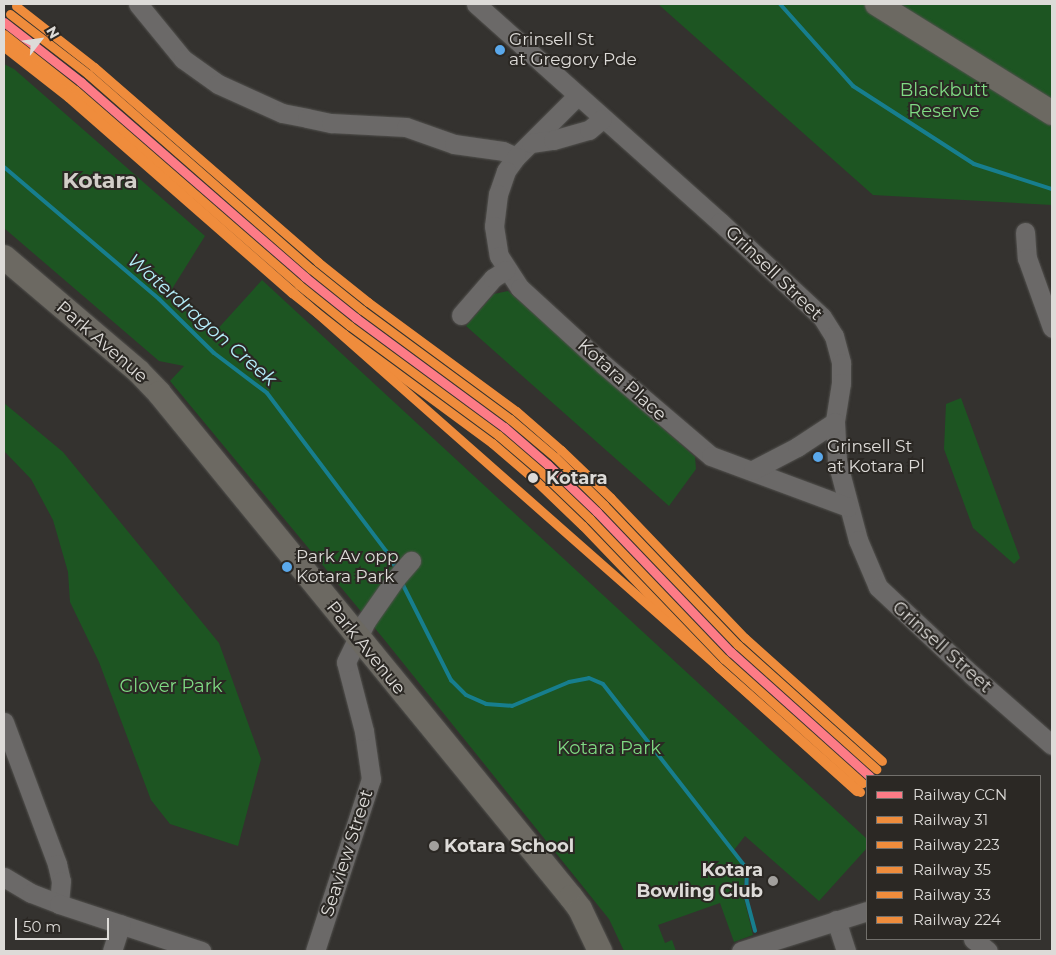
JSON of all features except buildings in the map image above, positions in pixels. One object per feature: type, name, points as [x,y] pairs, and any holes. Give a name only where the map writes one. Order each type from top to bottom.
[{"type":"main road","points":[[877,4],[1052,113]]},
{"type":"main road","name":"Park Avenue","points":[[4,258],[139,372],[159,393],[357,638],[571,896],[580,909],[600,951]]},
{"type":"street","points":[[138,4],[184,59],[218,84],[282,113],[331,123],[406,127],[454,144],[503,151],[516,157]]},
{"type":"street","name":"Grinsell Street","points":[[476,4],[602,119],[727,228],[822,317],[834,336],[841,363],[841,383],[835,422],[837,461],[858,540],[882,592],[1052,745]]},
{"type":"street","name":"Kotara Place","points":[[577,96],[516,157],[504,177],[495,208],[496,244],[506,270],[520,288],[695,445],[721,461],[753,470],[848,508]]},
{"type":"street","points":[[531,142],[553,140],[589,130],[602,119]]},
{"type":"street","points":[[1025,232],[1026,258],[1052,328]]},
{"type":"street","points":[[461,315],[493,278],[506,270]]},
{"type":"street","points":[[753,470],[797,447],[835,422]]},
{"type":"street","name":"Seaview Street","points":[[315,951],[371,779],[364,731],[346,662],[357,638],[396,578],[410,561]]},
{"type":"street","points":[[4,722],[57,864],[61,881],[59,904]]},
{"type":"street","points":[[4,877],[31,893],[59,904],[201,951]]},
{"type":"street","points":[[741,951],[866,911]]},
{"type":"street","points":[[836,920],[846,951]]},
{"type":"street","points":[[112,951],[122,924]]},
{"type":"street","points":[[974,940],[988,951]]},
{"type":"green space","name":"Blackbutt Reserve","points":[[658,4],[1052,4],[1052,205],[873,195]]},
{"type":"green space","name":"Kotara Park","points":[[4,64],[14,69],[205,236],[167,297],[214,333],[262,280],[866,838],[866,849],[819,901],[745,836],[734,850],[744,870],[744,898],[753,935],[734,942],[720,903],[658,925],[665,943],[672,940],[676,951],[624,951],[609,919],[383,638],[170,381],[184,366],[159,361],[4,228]]},
{"type":"green space","points":[[508,291],[695,457],[696,469],[669,506],[466,326],[494,294]]},
{"type":"green space","points":[[961,398],[1020,558],[1014,564],[973,528],[944,449],[946,404]]},
{"type":"green space","name":"Glover Park","points":[[4,403],[63,452],[219,643],[261,759],[238,846],[170,824],[151,800],[99,662],[70,602],[68,572],[53,520],[31,479],[4,451]]},
{"type":"waterway","points":[[780,4],[853,86],[974,164],[1052,189]]},
{"type":"waterway","name":"Waterdragon Creek","points":[[4,167],[159,299],[214,353],[267,393],[386,551],[394,565]]},
{"type":"waterway","name":"Waterdragon Creek","points":[[402,583],[451,680],[466,695],[486,704],[512,706],[569,682],[589,678],[603,684],[747,869],[746,897],[755,931]]},
{"type":"rail line","name":"33","points":[[16,6],[94,67],[318,262],[368,302],[516,411],[561,450],[611,498],[745,638],[882,761]]},
{"type":"rail line","name":"223","points":[[10,14],[88,74],[311,269],[362,310],[510,419],[555,457],[604,505],[738,645],[876,769]]},
{"type":"rail line","name":"CCN","points":[[4,22],[81,82],[305,277],[356,318],[504,427],[548,465],[597,512],[731,652],[868,775]]},
{"type":"rail line","name":"31","points":[[4,34],[75,90],[299,285],[350,326],[498,435],[541,472],[590,519],[724,659],[862,783]]},
{"type":"rail line","name":"224","points":[[4,44],[80,104],[860,792]]},
{"type":"rail line","name":"35","points":[[4,47],[68,97],[292,293],[344,334],[492,443],[535,480],[583,526],[718,667],[856,791]]},
{"type":"place","name":"Grinsell St at Gregory Pde","points":[[500,50]]},
{"type":"place","name":"Grinsell St at Kotara Pl","points":[[818,457]]},
{"type":"place","name":"Kotara","points":[[533,478]]},
{"type":"place","name":"Park Av opp Kotara Park","points":[[287,567]]},
{"type":"place","name":"Kotara School","points":[[434,846]]},
{"type":"place","name":"Kotara Bowling Club","points":[[773,881]]},
{"type":"district","name":"Kotara","points":[[100,181]]}]
